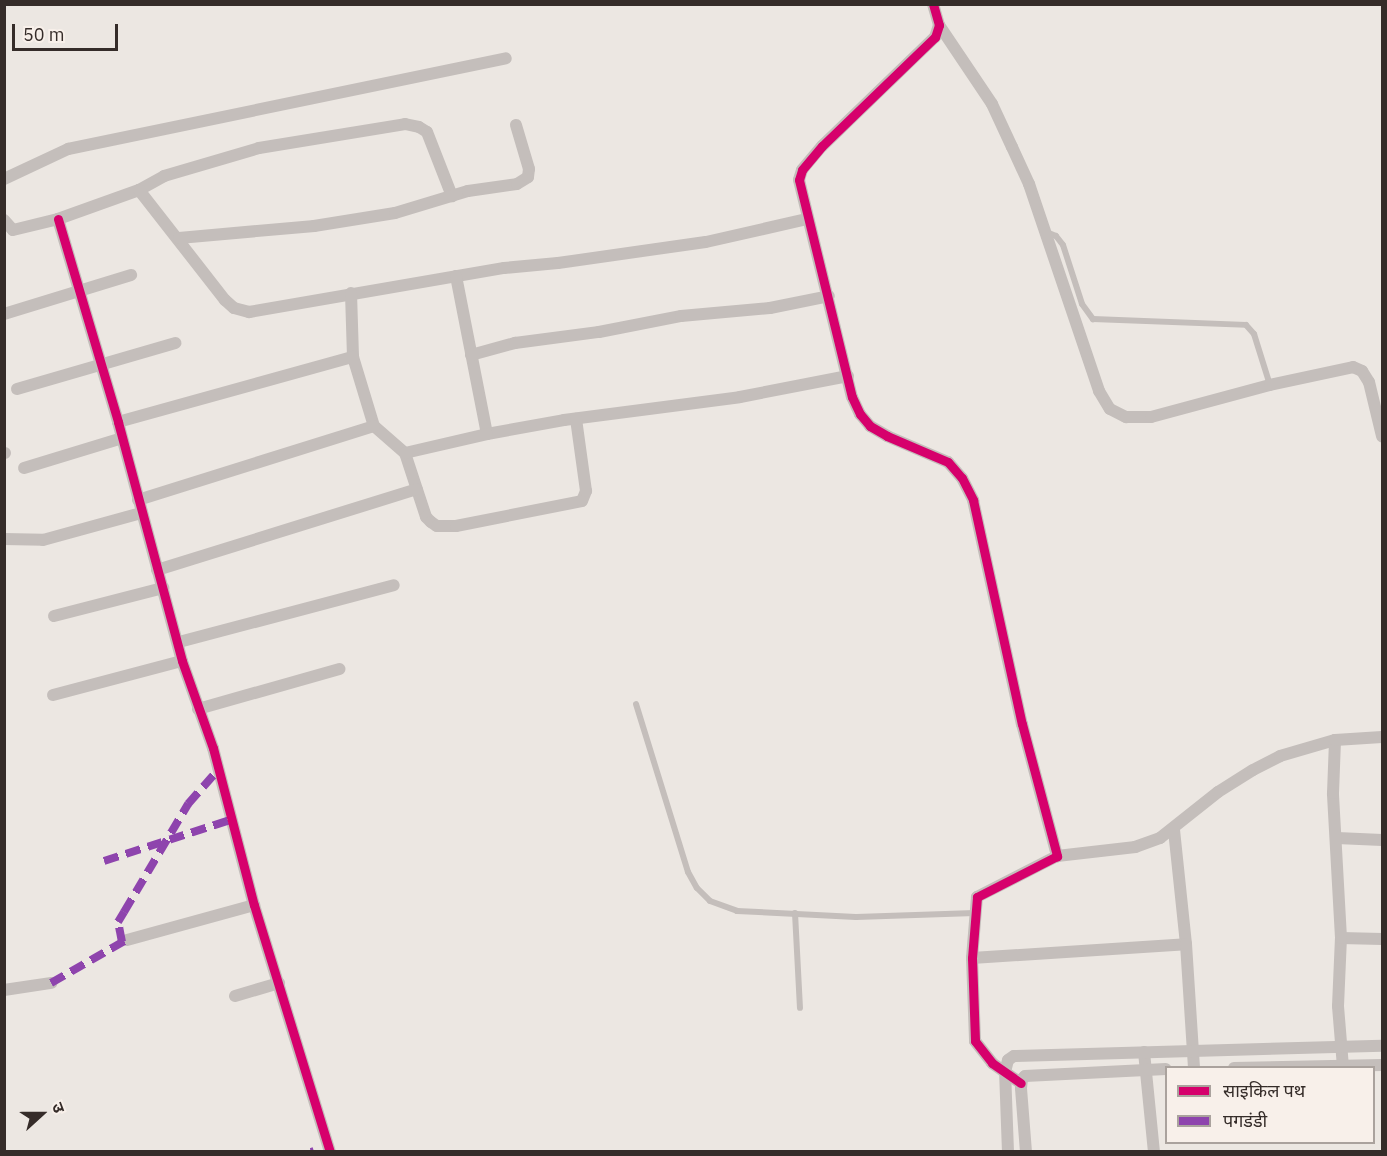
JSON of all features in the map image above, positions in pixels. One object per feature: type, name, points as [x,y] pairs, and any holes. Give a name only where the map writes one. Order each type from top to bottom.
[{"type":"street","points":[[933,4],[939,24],[993,104],[1029,184],[1099,390],[1103,400],[1116,413],[1137,419],[1151,417],[1270,385],[1347,368],[1358,368],[1369,382],[1383,436]]},
{"type":"street","points":[[939,24],[935,37],[822,146],[802,170],[799,180],[852,397],[870,426],[948,462],[962,478],[973,500],[1022,724],[1057,856]]},
{"type":"street","points":[[4,179],[68,150],[506,58]]},
{"type":"street","points":[[4,220],[9,231],[58,219],[139,190],[164,176],[259,148],[405,124],[419,127],[427,132],[452,196]]},
{"type":"street","points":[[179,238],[314,226],[395,213],[452,196],[517,184],[528,177],[527,160],[516,125]]},
{"type":"street","points":[[139,190],[179,238],[225,300],[234,308],[249,312],[264,311],[351,292],[706,242],[807,219]]},
{"type":"street","points":[[58,219],[80,290],[99,365],[118,422],[141,513],[179,642],[182,661],[213,748],[254,905],[330,1152]]},
{"type":"street","points":[[4,315],[130,275]]},
{"type":"street","points":[[456,276],[487,434]]},
{"type":"street","points":[[351,292],[353,357],[374,426],[405,453],[426,517],[437,526],[456,526],[582,501],[586,491],[576,419]]},
{"type":"street","points":[[471,355],[515,343],[599,332],[681,316],[770,308],[829,296]]},
{"type":"street","points":[[17,389],[175,343]]},
{"type":"street","points":[[118,422],[353,357]]},
{"type":"street","points":[[405,453],[487,434],[576,419],[731,398],[848,375]]},
{"type":"street","points":[[138,500],[374,426]]},
{"type":"street","points":[[24,468],[122,438]]},
{"type":"street","points":[[157,570],[417,489]]},
{"type":"street","points":[[4,540],[44,540],[141,513]]},
{"type":"street","points":[[179,642],[394,585]]},
{"type":"street","points":[[54,616],[163,588]]},
{"type":"street","points":[[53,695],[182,661]]},
{"type":"street","points":[[198,709],[339,669]]},
{"type":"street","points":[[1021,1083],[983,1054],[975,1041],[972,958],[977,897],[1057,856],[1135,847],[1174,830],[1218,792],[1280,756],[1335,740],[1383,737]]},
{"type":"street","points":[[1335,740],[1333,793],[1341,938],[1338,1006],[1344,1066]]},
{"type":"street","points":[[1174,830],[1186,944],[1194,1066]]},
{"type":"street","points":[[1337,838],[1383,840]]},
{"type":"street","points":[[127,940],[254,905]]},
{"type":"street","points":[[1341,938],[1383,939]]},
{"type":"street","points":[[972,958],[1186,944]]},
{"type":"street","points":[[4,990],[51,983]]},
{"type":"street","points":[[235,996],[279,983]]},
{"type":"street","points":[[1008,1152],[1005,1072],[1008,1060],[1014,1056],[1383,1046]]},
{"type":"street","points":[[1144,1052],[1154,1152]]},
{"type":"street","points":[[1364,1066],[1383,1065]]},
{"type":"street","points":[[1026,1152],[1021,1083],[1025,1076],[1165,1069]]},
{"type":"lane","points":[[1044,230],[1056,236],[1063,245],[1082,304],[1093,319],[1246,325],[1254,334],[1270,385]]},
{"type":"lane","points":[[636,704],[688,872],[697,888],[710,901],[721,907],[737,911],[856,917],[976,912]]},
{"type":"lane","points":[[795,913],[800,1008]]},
{"type":"marked path","points":[[122,942],[118,922],[188,804],[218,770]]},
{"type":"marked path","points":[[104,861],[230,820]]},
{"type":"marked path","points":[[51,983],[126,940]]},
{"type":"cycle path","points":[[933,4],[939,25],[935,37],[822,146],[802,170],[799,180],[852,397],[860,414],[870,426],[887,436],[948,462],[962,478],[973,500],[1022,724],[1057,856],[977,897],[972,958],[975,1041],[992,1063],[1021,1083]]},
{"type":"cycle path","points":[[58,219],[118,422],[182,661],[213,748],[254,905],[330,1152]]}]
